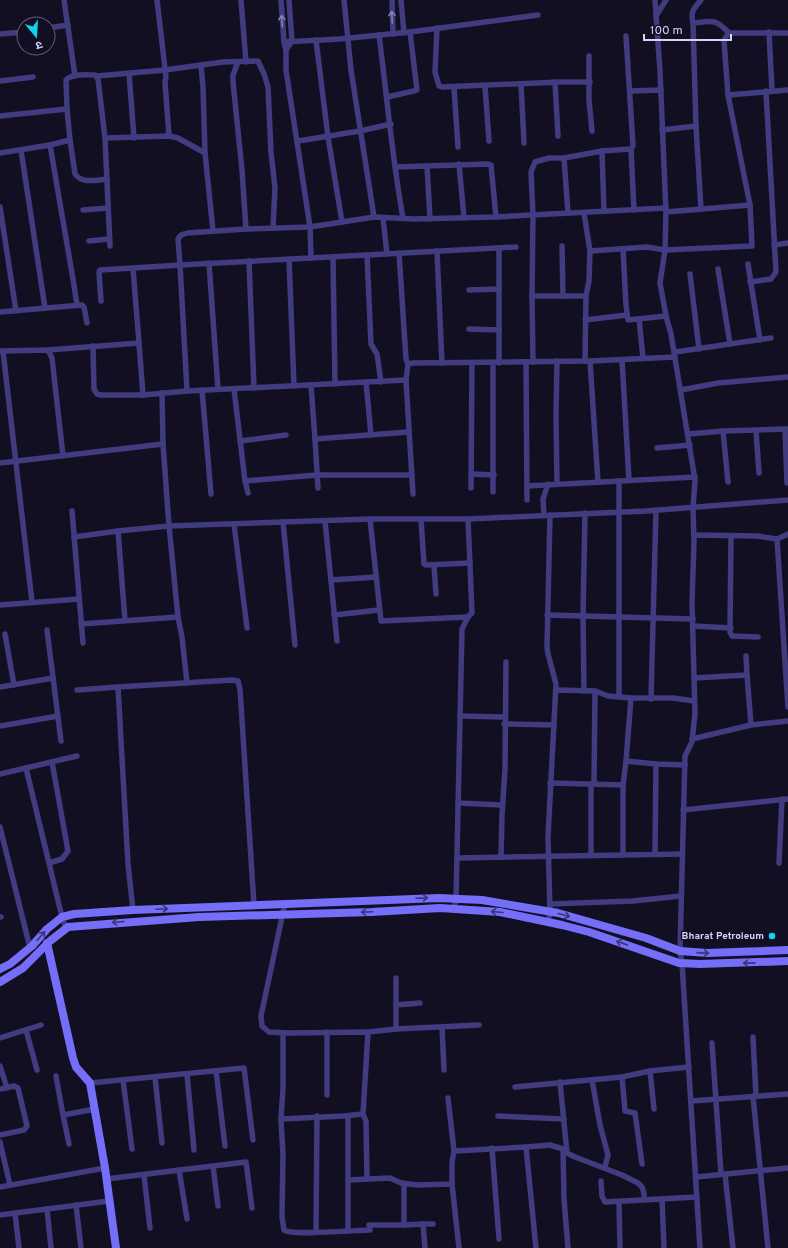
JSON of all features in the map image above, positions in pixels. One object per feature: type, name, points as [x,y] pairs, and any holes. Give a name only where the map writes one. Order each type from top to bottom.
[{"type":"street","points":[[64,0],[75,76]]},
{"type":"street","points":[[157,0],[165,70],[169,136]]},
{"type":"street","points":[[241,0],[246,62]]},
{"type":"street","points":[[280,0],[286,50],[286,70],[310,227],[311,258]]},
{"type":"street","points":[[286,50],[292,41],[289,0]]},
{"type":"street","points":[[344,0],[347,38],[374,217]]},
{"type":"street","points":[[392,0],[393,34]]},
{"type":"street","points":[[387,97],[414,92],[417,90],[401,0]]},
{"type":"street","points":[[655,0],[666,210],[665,250],[660,284],[675,355],[695,477],[693,508],[694,535],[692,619],[694,701],[692,742],[685,756],[680,951],[700,1248]]},
{"type":"street","points":[[656,16],[666,0]]},
{"type":"street","points":[[700,0],[691,16],[693,23],[696,126],[701,209]]},
{"type":"street","points":[[284,42],[407,33],[538,15]]},
{"type":"street","points":[[693,23],[715,21],[722,25],[730,33]]},
{"type":"street","points":[[56,27],[68,25]]},
{"type":"street","points":[[0,27],[1,34],[16,33]]},
{"type":"street","points":[[437,28],[436,77],[439,86],[454,87],[555,82],[590,82]]},
{"type":"street","points":[[750,282],[771,279],[776,272],[769,91],[769,32]]},
{"type":"street","points":[[590,251],[647,247],[665,250],[750,247],[753,243],[750,205],[728,95],[724,40],[730,33],[788,33]]},
{"type":"street","points":[[379,35],[391,124],[395,167],[403,218]]},
{"type":"street","points":[[626,36],[633,146],[631,149],[634,210]]},
{"type":"street","points":[[316,40],[328,136],[342,222]]},
{"type":"street","points":[[589,56],[589,100],[592,131]]},
{"type":"street","points":[[107,179],[83,180],[78,178],[75,174],[67,109],[66,80],[69,77],[97,76],[201,65],[258,61],[268,87],[271,152],[275,188],[273,228]]},
{"type":"street","points":[[238,62],[233,76],[233,82],[242,170],[246,229]]},
{"type":"street","points":[[201,65],[205,153],[213,231]]},
{"type":"street","points":[[129,73],[134,138]]},
{"type":"street","points":[[97,76],[105,138],[110,246]]},
{"type":"street","points":[[0,81],[33,77]]},
{"type":"street","points":[[555,82],[558,136]]},
{"type":"street","points":[[521,84],[524,143]]},
{"type":"street","points":[[485,86],[489,141]]},
{"type":"street","points":[[454,87],[458,147]]},
{"type":"street","points":[[630,91],[660,90]]},
{"type":"street","points":[[728,95],[788,90]]},
{"type":"street","points":[[0,116],[67,109]]},
{"type":"street","points":[[298,141],[360,131],[391,124]]},
{"type":"street","points":[[662,130],[696,126]]},
{"type":"street","points":[[105,138],[169,136],[178,138],[205,153]]},
{"type":"street","points":[[0,153],[50,145],[70,140]]},
{"type":"street","points":[[50,145],[76,305]]},
{"type":"street","points":[[533,362],[533,215],[531,172],[535,162],[549,158],[564,158],[602,151],[631,149]]},
{"type":"street","points":[[21,150],[45,308]]},
{"type":"street","points":[[602,151],[604,211]]},
{"type":"street","points":[[564,158],[568,214]]},
{"type":"street","points":[[395,167],[459,164],[491,165],[496,217]]},
{"type":"street","points":[[459,164],[464,218]]},
{"type":"street","points":[[427,166],[430,219]]},
{"type":"street","points":[[187,391],[178,239],[181,235],[187,233],[310,227],[374,217],[430,219],[496,217],[604,211],[701,209],[750,205]]},
{"type":"street","points":[[0,207],[16,311]]},
{"type":"street","points":[[83,210],[108,208]]},
{"type":"street","points":[[584,212],[590,251],[585,320],[598,482]]},
{"type":"street","points":[[383,218],[387,254]]},
{"type":"street","points":[[90,241],[109,239]]},
{"type":"street","points":[[774,245],[788,243]]},
{"type":"street","points":[[562,246],[564,296]]},
{"type":"street","points":[[101,301],[100,270],[516,247]]},
{"type":"street","points":[[498,248],[499,363]]},
{"type":"street","points":[[623,249],[628,320],[666,316]]},
{"type":"street","points":[[437,251],[442,363]]},
{"type":"street","points":[[399,253],[408,364],[406,380],[413,494]]},
{"type":"street","points":[[367,255],[371,344],[377,354],[381,382]]},
{"type":"street","points":[[333,257],[336,384]]},
{"type":"street","points":[[289,259],[294,386]]},
{"type":"street","points":[[249,261],[254,388]]},
{"type":"street","points":[[209,263],[218,389]]},
{"type":"street","points":[[748,264],[760,340]]},
{"type":"street","points":[[133,268],[143,395]]},
{"type":"street","points":[[718,269],[730,344]]},
{"type":"street","points":[[690,274],[699,349]]},
{"type":"street","points":[[469,290],[499,289]]},
{"type":"street","points":[[532,296],[586,296]]},
{"type":"street","points":[[0,312],[82,305],[84,307],[87,323]]},
{"type":"street","points":[[585,320],[627,316]]},
{"type":"street","points":[[640,319],[643,358]]},
{"type":"street","points":[[469,329],[499,330]]},
{"type":"street","points":[[408,364],[622,360],[675,355],[699,349],[770,338]]},
{"type":"street","points":[[32,602],[2,351],[48,350],[139,343]]},
{"type":"street","points":[[93,346],[94,389],[97,394],[101,395],[143,395],[218,389],[406,380]]},
{"type":"street","points":[[48,350],[52,358],[63,456]]},
{"type":"street","points":[[622,360],[629,480]]},
{"type":"street","points":[[557,361],[557,484]]},
{"type":"street","points":[[526,362],[527,500]]},
{"type":"street","points":[[471,488],[472,363]]},
{"type":"street","points":[[493,363],[493,492]]},
{"type":"street","points":[[681,390],[718,383],[788,377]]},
{"type":"street","points":[[366,382],[371,435]]},
{"type":"street","points":[[311,385],[318,488]]},
{"type":"street","points":[[234,389],[245,481],[248,493]]},
{"type":"street","points":[[202,390],[211,494]]},
{"type":"street","points":[[162,393],[163,444],[169,526],[178,617],[187,683]]},
{"type":"street","points":[[689,434],[723,431],[786,429],[787,483]]},
{"type":"street","points":[[723,431],[728,482]]},
{"type":"street","points":[[756,431],[759,473]]},
{"type":"street","points":[[315,439],[409,432]]},
{"type":"street","points":[[240,441],[286,435]]},
{"type":"street","points":[[0,463],[163,444]]},
{"type":"street","points":[[657,448],[690,445]]},
{"type":"street","points":[[471,474],[494,475]]},
{"type":"street","points":[[245,481],[317,475],[412,475]]},
{"type":"street","points":[[527,486],[695,477]]},
{"type":"street","points":[[619,481],[619,697]]},
{"type":"street","points":[[548,484],[543,499],[547,515],[548,654],[554,672],[556,690],[548,837],[550,908],[548,922]]},
{"type":"street","points":[[74,537],[169,526],[370,519],[468,519],[693,508],[788,500]]},
{"type":"street","points":[[652,699],[652,618],[655,584],[656,510]]},
{"type":"street","points":[[72,511],[83,643]]},
{"type":"street","points":[[584,691],[583,616],[585,513]]},
{"type":"street","points":[[370,519],[381,621],[468,617]]},
{"type":"street","points":[[421,519],[423,562],[426,565],[470,563]]},
{"type":"street","points":[[454,909],[456,899],[462,629],[468,617],[472,613],[468,519]]},
{"type":"street","points":[[325,521],[337,641]]},
{"type":"street","points":[[283,522],[295,645]]},
{"type":"street","points":[[234,524],[247,628]]},
{"type":"street","points":[[118,531],[125,620]]},
{"type":"street","points":[[694,535],[757,536],[777,539],[788,534]]},
{"type":"street","points":[[731,536],[732,636],[758,636]]},
{"type":"street","points":[[777,539],[788,707]]},
{"type":"street","points":[[434,565],[436,594]]},
{"type":"street","points":[[331,580],[376,577]]},
{"type":"street","points":[[0,605],[79,599]]},
{"type":"street","points":[[334,616],[379,610]]},
{"type":"street","points":[[547,615],[692,619]]},
{"type":"street","points":[[81,624],[178,617]]},
{"type":"street","points":[[693,626],[731,628]]},
{"type":"street","points":[[47,630],[60,740]]},
{"type":"street","points":[[5,634],[14,685]]},
{"type":"street","points":[[746,656],[751,725]]},
{"type":"street","points":[[501,857],[506,662]]},
{"type":"street","points":[[694,678],[748,675]]},
{"type":"street","points":[[0,687],[53,678]]},
{"type":"street","points":[[76,690],[232,680],[238,681],[240,688],[254,905]]},
{"type":"street","points":[[118,687],[127,856],[130,896],[133,910]]},
{"type":"street","points":[[556,690],[595,691],[608,696],[652,699],[673,698],[694,701]]},
{"type":"street","points":[[591,855],[595,691]]},
{"type":"street","points":[[623,855],[623,785],[631,698]]},
{"type":"street","points":[[0,726],[58,716]]},
{"type":"street","points":[[460,716],[504,717]]},
{"type":"street","points":[[692,739],[751,725],[788,721]]},
{"type":"street","points":[[504,724],[554,725]]},
{"type":"street","points":[[0,774],[77,756]]},
{"type":"street","points":[[49,863],[62,859],[68,851],[52,762]]},
{"type":"street","points":[[626,762],[685,765]]},
{"type":"street","points":[[655,854],[656,764]]},
{"type":"street","points":[[26,768],[62,917],[66,928]]},
{"type":"street","points":[[550,783],[623,785]]},
{"type":"street","points":[[683,810],[785,799],[779,863]]},
{"type":"street","points":[[458,802],[502,805]]},
{"type":"street","points":[[0,827],[30,948]]},
{"type":"street","points":[[457,858],[682,854]]},
{"type":"street","points":[[550,908],[681,896]]},
{"type":"street","points":[[0,969],[10,964],[30,948],[47,929],[62,917],[74,914],[285,903],[439,898],[550,908],[646,938],[680,951],[707,953],[788,950]]},
{"type":"street","points":[[285,903],[261,1016],[261,1023],[265,1030],[269,1032],[283,1033],[368,1032],[396,1029],[479,1025]]},
{"type":"street","points":[[0,982],[24,968],[48,943],[68,927],[223,916],[282,916],[440,908],[500,912],[548,922],[589,932],[682,963],[700,964],[788,961]]},
{"type":"street","points":[[48,943],[73,1058],[76,1067],[90,1084],[105,1168],[116,1248]]},
{"type":"street","points":[[396,978],[396,1029]]},
{"type":"street","points":[[396,1005],[420,1003]]},
{"type":"street","points":[[0,1038],[41,1025]]},
{"type":"street","points":[[442,1027],[444,1070]]},
{"type":"street","points":[[26,1030],[37,1070]]},
{"type":"street","points":[[327,1032],[327,1094]]},
{"type":"street","points":[[367,1179],[366,1121],[362,1114],[368,1032]]},
{"type":"street","points":[[283,1033],[283,1088],[281,1118],[283,1155],[282,1217],[284,1230],[287,1232],[348,1231],[370,1230],[369,1225],[434,1224]]},
{"type":"street","points":[[753,1037],[760,1171],[768,1248]]},
{"type":"street","points":[[712,1043],[715,1099],[732,1248]]},
{"type":"street","points":[[0,1066],[7,1088]]},
{"type":"street","points":[[515,1087],[622,1077],[650,1071],[688,1067]]},
{"type":"street","points":[[90,1084],[244,1068],[253,1140]]},
{"type":"street","points":[[216,1071],[225,1146]]},
{"type":"street","points":[[650,1071],[654,1109]]},
{"type":"street","points":[[187,1074],[194,1150]]},
{"type":"street","points":[[56,1076],[69,1144]]},
{"type":"street","points":[[155,1077],[162,1143]]},
{"type":"street","points":[[622,1077],[625,1111],[635,1113],[642,1164]]},
{"type":"street","points":[[123,1080],[132,1149]]},
{"type":"street","points":[[592,1080],[600,1125],[608,1155],[605,1167]]},
{"type":"street","points":[[560,1082],[564,1119],[564,1199],[568,1248]]},
{"type":"street","points":[[0,1089],[14,1086],[18,1088],[27,1126],[24,1130],[0,1135]]},
{"type":"street","points":[[691,1101],[788,1094]]},
{"type":"street","points":[[448,1098],[454,1151],[452,1162],[452,1184],[459,1248]]},
{"type":"street","points":[[63,1115],[95,1109]]},
{"type":"street","points":[[281,1118],[348,1116],[362,1114]]},
{"type":"street","points":[[316,1232],[317,1116]]},
{"type":"street","points":[[348,1116],[348,1231]]},
{"type":"street","points":[[498,1116],[564,1119]]},
{"type":"street","points":[[0,1142],[10,1185]]},
{"type":"street","points":[[454,1151],[550,1145],[605,1167],[638,1183],[642,1187],[644,1200]]},
{"type":"street","points":[[526,1147],[536,1248]]},
{"type":"street","points":[[492,1148],[499,1239]]},
{"type":"street","points":[[106,1179],[246,1162],[252,1208]]},
{"type":"street","points":[[213,1166],[218,1206]]},
{"type":"street","points":[[0,1187],[105,1168]]},
{"type":"street","points":[[696,1177],[788,1168]]},
{"type":"street","points":[[179,1170],[187,1219]]},
{"type":"street","points":[[144,1174],[150,1228]]},
{"type":"street","points":[[348,1180],[390,1178],[404,1184],[452,1184]]},
{"type":"street","points":[[601,1181],[602,1196],[605,1202],[697,1197]]},
{"type":"street","points":[[404,1184],[404,1225]]},
{"type":"street","points":[[662,1199],[664,1248]]},
{"type":"street","points":[[0,1215],[109,1201]]},
{"type":"street","points":[[619,1202],[620,1248]]},
{"type":"street","points":[[76,1205],[81,1248]]},
{"type":"street","points":[[47,1209],[51,1248]]},
{"type":"street","points":[[15,1213],[19,1248]]},
{"type":"street","points":[[423,1224],[424,1248]]},
{"type":"place","name":"Bharat Petroleum","points":[[772,936]]}]
